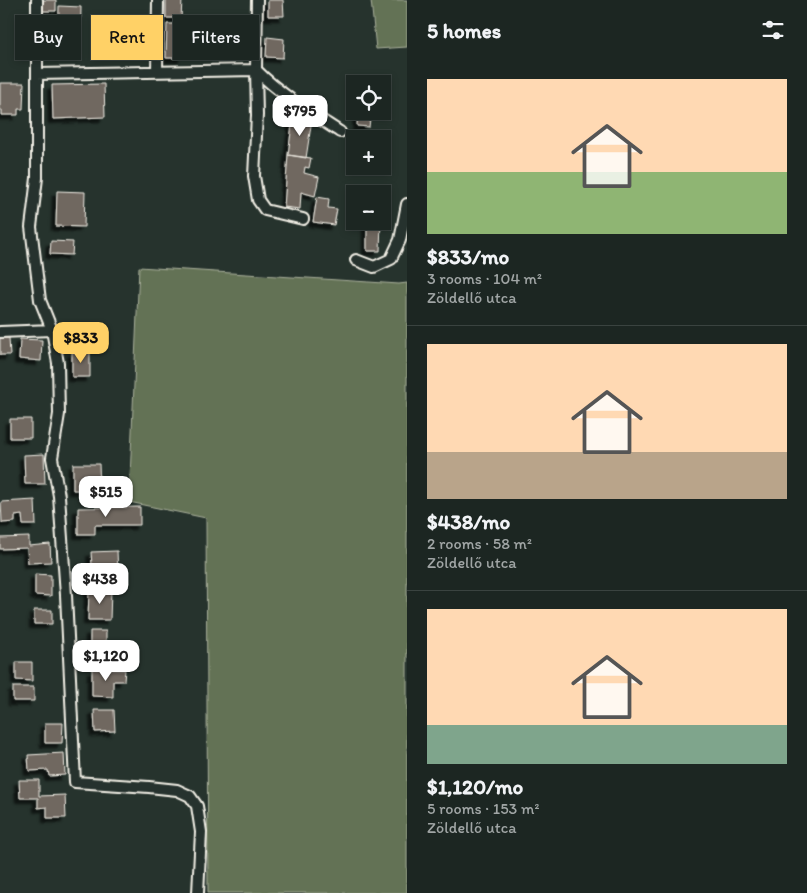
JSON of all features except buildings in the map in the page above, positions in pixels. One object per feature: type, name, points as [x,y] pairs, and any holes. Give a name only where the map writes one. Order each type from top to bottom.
[{"type":"street","points":[[37,0],[37,178],[31,228],[40,300],[52,330],[58,363],[58,414],[52,458],[59,496],[75,782],[149,786],[177,790],[190,796],[197,806],[201,832],[198,893]]},
{"type":"street","points":[[157,72],[158,0]]},
{"type":"street","points":[[257,0],[257,116],[254,176],[258,200],[265,210],[303,219]]},
{"type":"street","points":[[37,74],[256,70],[294,102],[340,132]]},
{"type":"street","points":[[356,260],[374,267],[391,259],[400,240],[407,204]]},
{"type":"street","points":[[0,332],[52,330]]},
{"type":"green space","points":[[371,0],[407,0],[407,47],[376,49]]},
{"type":"green space","points":[[139,267],[407,283],[407,893],[208,893],[206,518],[129,502]]}]
